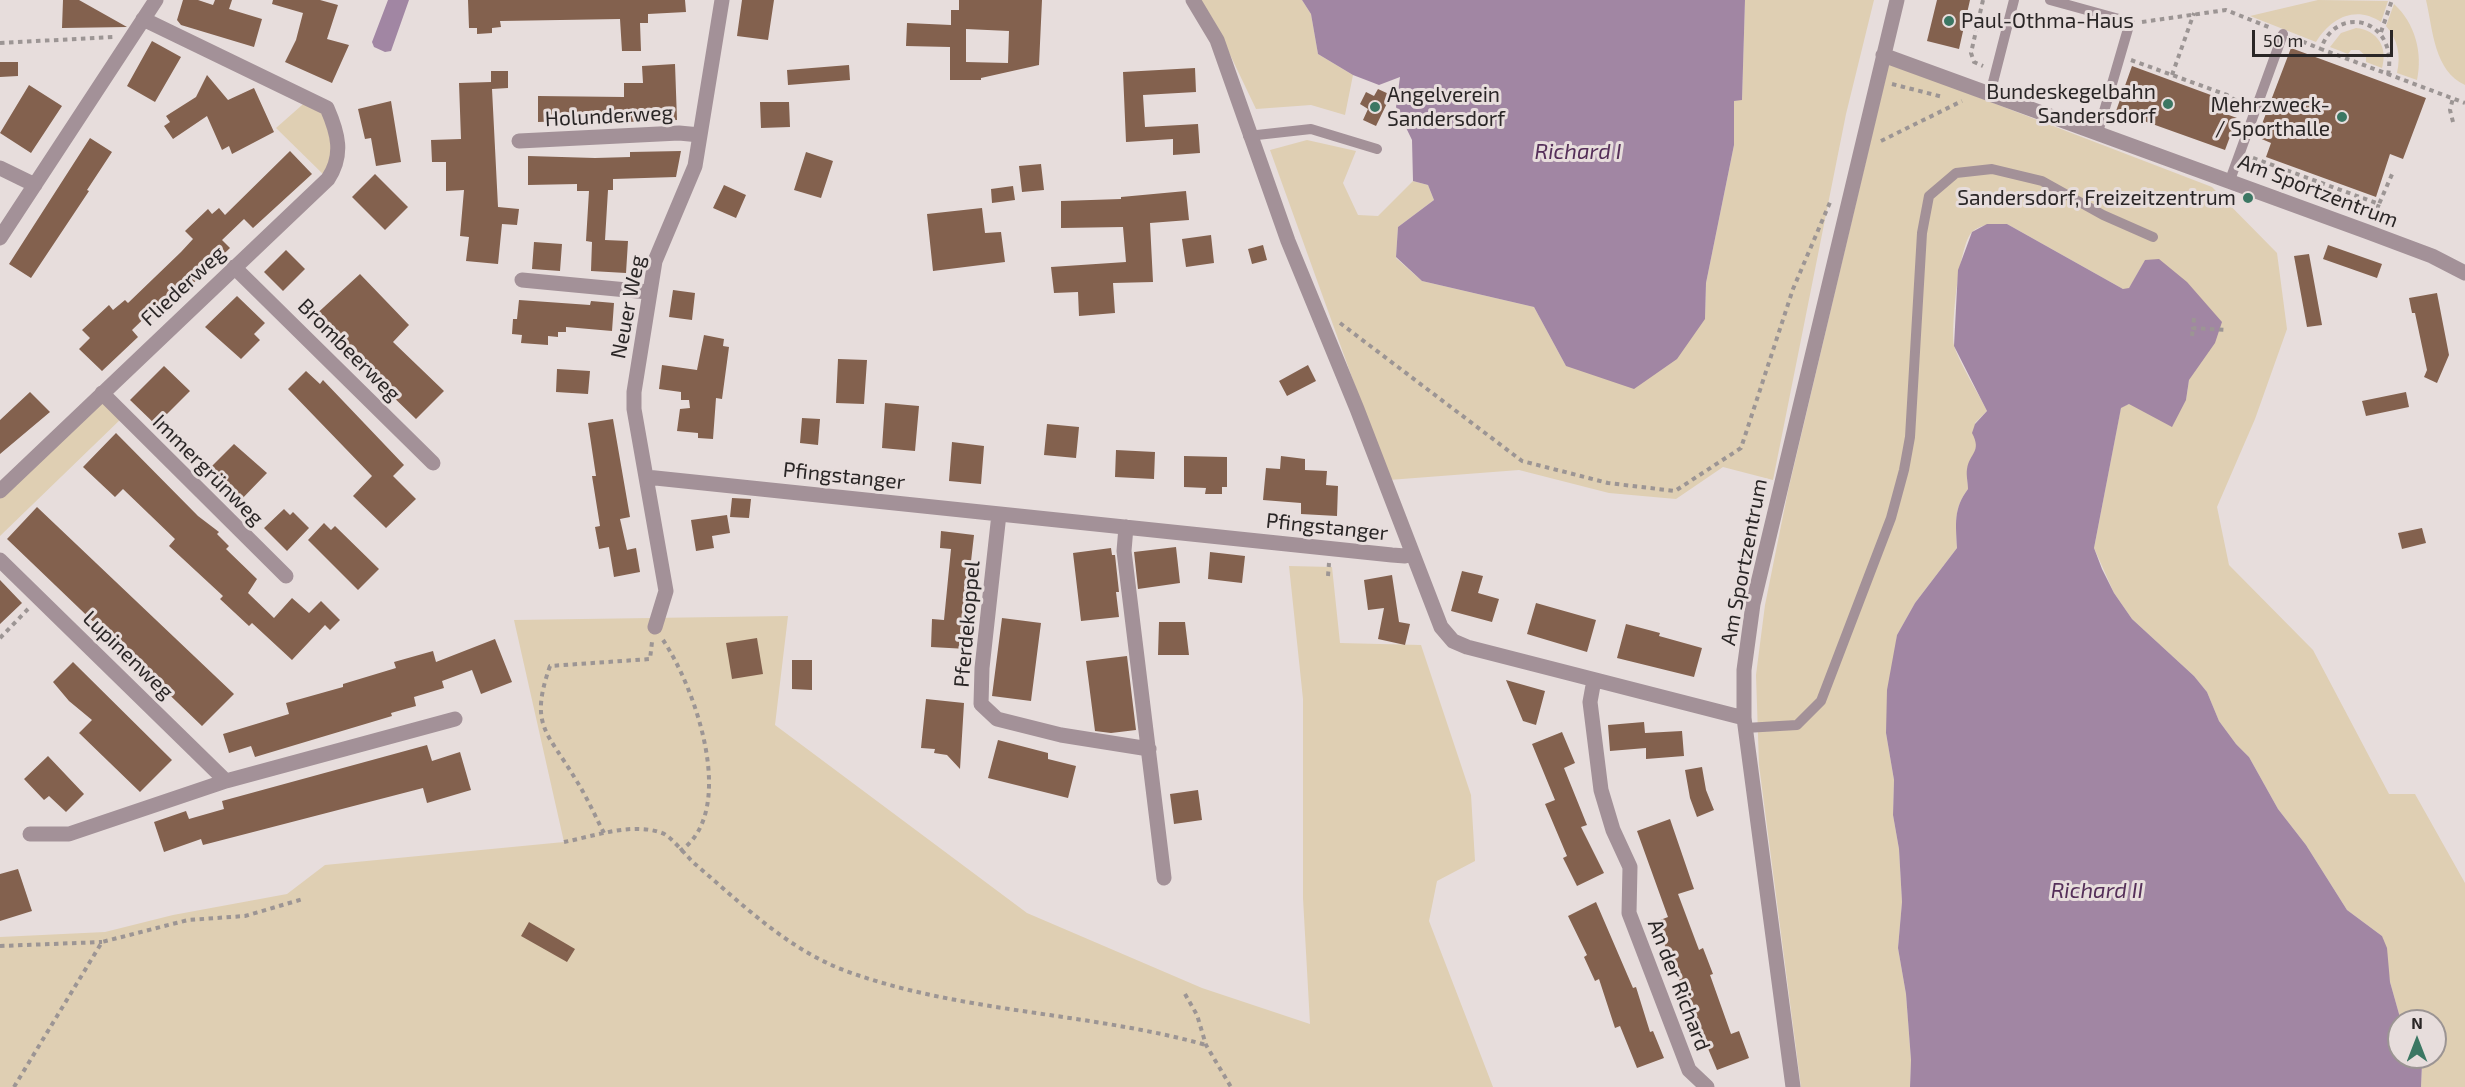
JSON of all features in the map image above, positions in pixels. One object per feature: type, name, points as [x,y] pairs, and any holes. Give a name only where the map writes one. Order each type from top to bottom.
[{"type":"street","points":[[0,238],[156,0]]},
{"type":"street","name":"Neuer Weg","points":[[655,627],[666,591],[633,400],[648,292],[655,261],[689,183],[700,135],[722,0]]},
{"type":"street","name":"Pfingstanger","points":[[646,477],[657,476],[1392,555],[1405,556],[1411,553],[1357,409],[1248,136],[1217,40],[1193,0]]},
{"type":"street","name":"Am Sportzentrum","points":[[1793,1087],[1744,723],[1744,670],[1753,604],[1897,0]]},
{"type":"street","name":"Fliederweg","points":[[0,491],[328,178],[338,164],[334,123],[327,108],[143,19]]},
{"type":"street","name":"Am Sportzentrum","points":[[1883,55],[2230,180],[2432,256],[2465,273]]},
{"type":"street","name":"Holunderweg","points":[[519,141],[679,133],[700,135]]},
{"type":"street","points":[[0,168],[35,184]]},
{"type":"street","name":"Brombeerweg","points":[[234,267],[433,463]]},
{"type":"street","points":[[522,280],[648,292]]},
{"type":"street","name":"Immergrünweg","points":[[102,393],[286,576]]},
{"type":"street","name":"Pferdekoppel","points":[[999,514],[982,668],[981,704],[997,719],[1061,735],[1149,748]]},
{"type":"street","points":[[1126,527],[1124,551],[1164,878]]},
{"type":"street","points":[[1411,553],[1441,627],[1453,641],[1744,723]]},
{"type":"street","name":"Lupinenweg","points":[[0,560],[226,781]]},
{"type":"street","name":"An der Richard","points":[[1594,680],[1590,702],[1601,790],[1613,830],[1630,867],[1629,914],[1689,1070],[1707,1087]]},
{"type":"street","points":[[30,834],[69,834],[226,781],[455,719]]},
{"type":"lane","points":[[1990,94],[2014,0]]},
{"type":"lane","points":[[2050,0],[2130,22],[2098,132]]},
{"type":"lane","points":[[2230,180],[2283,33]]},
{"type":"lane","points":[[1248,136],[1311,129],[1377,149]]},
{"type":"lane","points":[[1744,723],[1797,725],[1821,701],[1891,518],[1910,437],[1922,233],[1929,196],[1956,174],[1992,169],[2042,181],[2103,215],[2153,237]]},
{"type":"path","points":[[1983,0],[1971,53],[1974,62],[1997,73]]},
{"type":"path","points":[[2381,32],[2392,0]]},
{"type":"path","points":[[2130,22],[2226,10],[2321,49],[2465,103]]},
{"type":"path","points":[[2172,75],[2194,13]]},
{"type":"path","points":[[2321,49],[2330,32],[2339,26],[2353,22],[2368,25],[2381,32],[2389,51],[2388,75]]},
{"type":"path","points":[[0,43],[112,37],[129,39]]},
{"type":"path","points":[[2121,56],[2228,95],[2254,112]]},
{"type":"path","points":[[2453,98],[2450,110],[2453,122]]},
{"type":"path","points":[[1861,150],[1962,101]]},
{"type":"path","points":[[2240,153],[2379,204],[2393,172]]},
{"type":"path","points":[[1313,303],[1522,461],[1608,483],[1675,491],[1741,448],[1793,289],[1834,193]]},
{"type":"path","points":[[2192,336],[2194,318]]},
{"type":"path","points":[[2193,328],[2226,330]]},
{"type":"path","points":[[0,638],[39,598]]},
{"type":"path","points":[[604,833],[576,779],[542,725],[540,694],[550,666],[650,659],[655,627]]},
{"type":"path","points":[[655,627],[679,663],[710,762],[706,816],[693,843],[680,851]]},
{"type":"path","points":[[564,842],[642,828],[665,833],[680,851],[779,935],[846,970],[901,986],[967,1000],[1125,1027],[1206,1045]]},
{"type":"path","points":[[0,946],[102,942],[188,920],[245,916],[303,899]]},
{"type":"path","points":[[14,1087],[102,942]]},
{"type":"path","points":[[1185,994],[1197,1015],[1206,1045],[1231,1087]]},
{"type":"shaded area","points":[[1200,0],[1302,0],[1311,14],[1318,54],[1353,75],[1345,115],[1311,105],[1256,109],[1213,19]]},
{"type":"shaded area","points":[[1745,0],[1874,0],[1846,114],[1773,480],[1723,467],[1676,499],[1609,493],[1519,470],[1389,480],[1270,150],[1307,140],[1356,151],[1343,183],[1358,215],[1378,216],[1413,181],[1428,185],[1434,200],[1398,227],[1396,258],[1422,281],[1534,307],[1566,366],[1705,319],[1706,283],[1734,145],[1734,101],[1742,99]]},
{"type":"shaded area","points":[[2318,0],[2388,1],[2381,22],[2362,15],[2344,17],[2329,26],[2316,42],[2250,16]]},
{"type":"shaded area","points":[[2426,0],[2465,0],[2465,85],[2455,79],[2441,60],[2433,36]]},
{"type":"shaded area","points":[[2394,4],[2407,20],[2416,39],[2419,59],[2417,80],[2397,73],[2398,48],[2386,26]]},
{"type":"shaded area","points":[[2356,28],[2370,32],[2380,41],[2384,54],[2382,68],[2366,62],[2366,56],[2359,50],[2351,50],[2348,54],[2330,47],[2341,33]]},
{"type":"shaded area","points":[[1889,63],[2212,187],[2277,253],[2287,329],[2255,419],[2217,507],[2229,565],[2313,650],[2389,794],[2415,794],[2465,883],[2465,1087],[2421,1087],[2422,1069],[2447,1069],[2447,1009],[2398,1009],[2382,936],[2347,910],[2306,845],[2278,809],[2249,757],[2219,721],[2207,692],[2194,676],[2132,619],[2114,593],[2094,548],[2121,407],[2129,404],[2186,400],[2189,380],[2145,260],[2129,289],[2123,289],[2007,224],[2002,224],[1976,229],[1967,240],[1963,252],[1955,304],[1954,345],[1987,411],[1975,423],[1977,442],[1975,453],[1967,469],[1968,489],[1960,503],[1956,517],[1957,548],[1915,603],[1897,635],[1886,733],[1894,780],[1893,815],[1899,849],[1902,902],[1898,948],[1906,994],[1911,1060],[1910,1087],[1801,1087],[1759,765],[1756,675],[1765,605],[1788,491]]},
{"type":"shaded area","points":[[310,98],[334,123],[328,179],[276,128]]},
{"type":"shaded area","points":[[102,393],[124,416],[0,536],[0,491]]},
{"type":"shaded area","points":[[1289,566],[1332,567],[1340,643],[1421,645],[1471,795],[1475,861],[1437,881],[1429,921],[1493,1087],[0,1087],[0,937],[105,932],[173,915],[287,894],[325,865],[564,842],[514,620],[788,616],[775,725],[1027,913],[1202,988],[1310,1024],[1303,898],[1303,699]]},
{"type":"water","points":[[388,0],[409,0],[391,51],[385,52],[374,47],[372,42]]},
{"type":"water","name":"Richard I","points":[[1302,0],[1745,0],[1742,100],[1734,101],[1734,145],[1706,283],[1705,319],[1677,359],[1634,389],[1566,366],[1534,307],[1422,281],[1396,257],[1398,227],[1434,200],[1428,185],[1413,181],[1412,140],[1396,107],[1400,77],[1379,85],[1353,75],[1318,54],[1311,14]]},
{"type":"water","name":"Richard II","points":[[1987,224],[2007,224],[2123,289],[2129,288],[2145,260],[2159,259],[2187,282],[2222,322],[2215,343],[2189,380],[2186,400],[2172,427],[2129,404],[2121,408],[2094,548],[2114,593],[2132,619],[2194,676],[2207,692],[2219,721],[2249,757],[2278,809],[2306,845],[2347,910],[2382,936],[2387,948],[2390,982],[2398,1009],[2387,1009],[2387,1069],[2422,1069],[2421,1087],[1910,1087],[1911,1060],[1906,994],[1898,948],[1902,902],[1899,849],[1893,815],[1894,780],[1886,733],[1887,690],[1897,635],[1915,603],[1957,548],[1958,510],[1968,489],[1968,463],[1976,448],[1972,433],[1975,424],[1987,411],[1954,346],[1958,270],[1972,232]]},
{"type":"building","points":[[63,0],[79,0],[127,27],[62,28]]},
{"type":"building","points":[[183,0],[198,0],[213,5],[215,0],[232,0],[229,9],[262,19],[254,47],[181,25],[177,20]]},
{"type":"building","points":[[273,0],[320,0],[338,5],[327,39],[349,45],[332,83],[285,62],[296,40],[303,13],[272,4]]},
{"type":"building","points":[[468,0],[685,0],[686,12],[648,14],[648,23],[640,23],[641,51],[622,51],[620,19],[500,21],[501,27],[492,28],[492,33],[477,34],[477,28],[469,28]]},
{"type":"building","points":[[742,0],[774,0],[768,40],[737,36]]},
{"type":"building","points":[[959,0],[1042,0],[1039,65],[981,78],[981,80],[950,80],[950,47],[906,46],[907,23],[951,25],[951,10],[959,10]],"holes":[[[966,29],[1009,31],[1008,63],[966,62]]]},
{"type":"building","name":"Paul-Othma-Haus","points":[[1937,0],[1970,0],[1959,49],[1927,41]]},
{"type":"building","points":[[152,41],[181,57],[155,102],[127,86]]},
{"type":"building","name":"Mehrzweck- / Sporthalle","points":[[2291,48],[2426,98],[2403,159],[2390,154],[2376,197],[2266,157],[2271,143],[2257,137]]},
{"type":"building","points":[[0,62],[18,62],[18,76],[0,77]]},
{"type":"building","points":[[675,64],[677,120],[603,123],[603,118],[569,118],[569,121],[538,122],[538,96],[624,97],[624,83],[643,83],[642,66]]},
{"type":"building","points":[[849,65],[850,80],[788,85],[787,70]]},
{"type":"building","name":"Bundeskegelbahn Sandersdorf","points":[[2132,66],[2219,98],[2215,110],[2237,118],[2225,150],[2116,111]]},
{"type":"building","points":[[1195,68],[1196,92],[1143,95],[1145,127],[1198,124],[1200,153],[1173,155],[1173,139],[1126,142],[1123,72]]},
{"type":"building","points":[[491,71],[508,71],[508,88],[492,89],[498,207],[519,209],[517,225],[502,224],[498,264],[466,261],[469,237],[460,236],[464,190],[446,191],[446,162],[432,162],[431,140],[461,139],[459,83],[491,82]]},
{"type":"building","points":[[207,75],[228,100],[254,88],[274,132],[232,154],[229,146],[222,150],[207,116],[173,139],[164,126],[170,122],[166,116],[196,97]]},
{"type":"building","points":[[29,85],[62,106],[31,153],[0,133]]},
{"type":"building","name":"Angelverein Sandersdorf","points":[[1378,89],[1391,95],[1376,126],[1363,120],[1368,109],[1360,104],[1366,92],[1374,96]]},
{"type":"building","points":[[391,101],[401,162],[376,166],[371,138],[365,139],[358,109]]},
{"type":"building","points":[[760,102],[789,102],[790,127],[761,128]]},
{"type":"building","points":[[90,138],[112,152],[31,278],[9,264]]},
{"type":"building","points":[[290,151],[312,174],[253,228],[244,219],[222,240],[230,248],[162,313],[156,307],[132,330],[138,337],[102,371],[79,349],[90,338],[82,330],[109,305],[113,310],[125,300],[128,303],[193,239],[185,231],[208,209],[212,214],[219,208],[225,215]]},
{"type":"building","points":[[681,151],[676,177],[613,179],[613,190],[608,190],[605,240],[628,241],[626,273],[591,271],[592,242],[586,241],[589,191],[577,191],[577,184],[528,185],[528,156],[630,157],[630,152]]},
{"type":"building","points":[[806,152],[833,161],[821,198],[794,190]]},
{"type":"building","points":[[1041,164],[1044,190],[1022,192],[1019,166]]},
{"type":"building","points":[[375,174],[408,207],[385,230],[352,197]]},
{"type":"building","points":[[724,185],[746,195],[736,218],[713,208]]},
{"type":"building","points":[[1013,186],[1015,200],[992,203],[991,189]]},
{"type":"building","points":[[1186,191],[1189,220],[1150,223],[1153,282],[1113,283],[1115,313],[1079,316],[1078,292],[1054,293],[1051,267],[1126,262],[1123,227],[1061,228],[1061,201],[1121,199],[1121,197]]},
{"type":"building","points":[[982,208],[985,233],[1001,232],[1005,262],[933,271],[927,214]]},
{"type":"building","points":[[1211,235],[1214,263],[1186,267],[1182,239]]},
{"type":"building","points":[[534,242],[562,244],[560,271],[532,269]]},
{"type":"building","points":[[1263,245],[1267,260],[1252,264],[1248,249]]},
{"type":"building","points":[[2328,245],[2382,264],[2377,278],[2323,259]]},
{"type":"building","points":[[286,250],[305,269],[283,291],[264,272]]},
{"type":"building","points":[[2309,254],[2322,325],[2307,327],[2294,256]]},
{"type":"building","points":[[360,274],[409,325],[393,342],[444,391],[416,419],[386,390],[389,387],[347,344],[343,348],[312,318]]},
{"type":"building","points":[[673,290],[695,293],[692,320],[669,317]]},
{"type":"building","points":[[2437,293],[2449,355],[2437,383],[2424,377],[2427,370],[2415,313],[2412,313],[2409,298]]},
{"type":"building","points":[[237,296],[265,323],[254,334],[260,340],[241,359],[205,327]]},
{"type":"building","points":[[519,300],[590,305],[591,301],[614,303],[612,331],[566,327],[566,332],[558,332],[558,337],[548,336],[548,345],[521,343],[522,335],[512,334],[513,319],[517,319]]},
{"type":"building","points":[[704,335],[724,339],[723,346],[729,347],[722,399],[716,398],[713,439],[698,438],[698,433],[677,431],[680,409],[690,408],[689,400],[681,400],[681,392],[659,389],[662,365],[697,370]]},
{"type":"building","points":[[838,359],[867,360],[864,404],[836,403]]},
{"type":"building","points":[[1308,365],[1316,381],[1287,396],[1279,381]]},
{"type":"building","points":[[164,366],[190,391],[156,425],[130,400]]},
{"type":"building","points":[[557,369],[590,371],[588,394],[556,392]]},
{"type":"building","points":[[306,371],[320,384],[323,380],[404,465],[393,476],[416,499],[386,528],[353,496],[372,476],[288,389]]},
{"type":"building","points":[[30,392],[50,412],[0,454],[0,420]]},
{"type":"building","points":[[2406,392],[2409,407],[2366,416],[2362,401]]},
{"type":"building","points":[[885,403],[919,406],[915,451],[882,448]]},
{"type":"building","points":[[802,418],[820,419],[818,445],[800,443]]},
{"type":"building","points":[[613,419],[630,517],[620,519],[627,550],[636,548],[640,572],[614,577],[609,547],[599,549],[595,527],[600,526],[592,476],[596,476],[588,423]]},
{"type":"building","points":[[1047,424],[1079,427],[1076,458],[1044,455]]},
{"type":"building","points":[[116,433],[198,516],[219,532],[217,534],[229,546],[226,549],[257,579],[248,593],[274,618],[292,598],[309,613],[321,601],[340,620],[330,630],[325,625],[292,660],[252,623],[249,626],[220,599],[223,596],[169,546],[175,539],[123,489],[115,497],[83,467]]},
{"type":"building","points":[[952,442],[984,446],[981,484],[949,481]]},
{"type":"building","points":[[234,444],[267,473],[236,505],[215,485],[222,478],[211,467]]},
{"type":"building","points":[[1116,450],[1155,452],[1154,479],[1115,477]]},
{"type":"building","points":[[1184,456],[1227,457],[1227,487],[1222,487],[1222,494],[1205,494],[1206,488],[1184,487]]},
{"type":"building","points":[[1281,456],[1305,459],[1305,470],[1327,471],[1326,485],[1338,486],[1337,516],[1301,514],[1301,503],[1263,500],[1266,468],[1280,469]]},
{"type":"building","points":[[732,498],[751,499],[749,518],[730,517]]},
{"type":"building","points":[[37,507],[234,694],[202,726],[7,539]]},
{"type":"building","points":[[284,509],[290,515],[293,512],[309,528],[287,551],[264,528]]},
{"type":"building","points":[[727,515],[730,533],[712,536],[714,548],[696,551],[691,520]]},
{"type":"building","points":[[324,523],[331,530],[335,526],[379,569],[358,590],[308,540]]},
{"type":"building","points":[[2422,528],[2426,543],[2402,549],[2398,533]]},
{"type":"building","points":[[941,531],[974,535],[966,605],[969,605],[967,649],[931,647],[932,619],[944,620],[951,549],[940,548]]},
{"type":"building","points":[[1176,547],[1180,583],[1138,589],[1134,552]]},
{"type":"building","points":[[1111,548],[1112,555],[1115,555],[1119,617],[1081,621],[1073,553]]},
{"type":"building","points":[[1210,552],[1245,556],[1242,583],[1208,579]]},
{"type":"building","points":[[1462,571],[1483,576],[1478,593],[1499,599],[1492,622],[1451,611]]},
{"type":"building","points":[[1392,575],[1399,622],[1410,624],[1405,645],[1378,639],[1384,608],[1368,610],[1364,580]]},
{"type":"building","points":[[0,580],[22,603],[0,624]]},
{"type":"building","points":[[1536,603],[1596,620],[1587,652],[1527,634]]},
{"type":"building","points":[[1002,618],[1041,623],[1031,701],[992,696]]},
{"type":"building","points":[[1159,622],[1185,622],[1189,655],[1158,655]]},
{"type":"building","points":[[1626,624],[1702,648],[1694,677],[1617,658]]},
{"type":"building","points":[[757,638],[763,674],[732,679],[726,643]]},
{"type":"building","points":[[495,639],[512,682],[481,694],[472,670],[442,681],[444,688],[414,697],[416,706],[391,713],[392,716],[255,757],[251,746],[229,753],[223,734],[289,714],[286,703],[343,687],[343,684],[396,668],[394,662],[433,651],[436,662]]},
{"type":"building","points":[[1127,656],[1136,730],[1111,733],[1095,731],[1086,661]]},
{"type":"building","points":[[792,660],[812,660],[812,690],[792,689]]},
{"type":"building","points":[[73,662],[172,760],[140,792],[79,733],[92,720],[69,701],[53,682]]},
{"type":"building","points":[[1506,680],[1545,691],[1536,725],[1523,721]]},
{"type":"building","points":[[926,699],[964,703],[960,769],[947,755],[934,753],[935,749],[921,748]]},
{"type":"building","points":[[1644,722],[1645,733],[1682,731],[1684,756],[1646,759],[1646,748],[1610,751],[1608,725]]},
{"type":"building","points":[[1562,732],[1575,763],[1564,768],[1587,825],[1581,827],[1604,873],[1577,886],[1563,858],[1567,856],[1545,804],[1555,800],[1532,744]]},
{"type":"building","points":[[998,740],[1048,753],[1048,759],[1076,766],[1068,798],[988,778]]},
{"type":"building","points":[[427,745],[432,761],[460,752],[471,790],[427,803],[423,788],[203,845],[201,839],[164,852],[154,822],[186,811],[189,819],[224,809],[222,801]]},
{"type":"building","points":[[48,756],[84,794],[66,812],[49,796],[44,800],[24,779]]},
{"type":"building","points":[[1702,767],[1706,790],[1714,810],[1697,817],[1690,798],[1685,770]]},
{"type":"building","points":[[1198,790],[1202,820],[1174,824],[1170,794]]},
{"type":"building","points":[[1670,819],[1694,889],[1678,894],[1699,950],[1703,948],[1713,974],[1710,975],[1731,1034],[1739,1031],[1749,1058],[1717,1070],[1655,922],[1668,917],[1637,831]]},
{"type":"building","points":[[18,869],[32,911],[0,921],[0,874]]},
{"type":"building","points":[[1596,902],[1633,988],[1636,987],[1650,1032],[1653,1031],[1664,1058],[1637,1068],[1620,1026],[1615,1028],[1599,979],[1595,981],[1584,957],[1587,955],[1568,916]]},
{"type":"building","points":[[529,922],[575,949],[567,962],[521,936]]},
{"type":"place","name":"Paul-Othma-Haus","points":[[1949,21]]},
{"type":"place","name":"Bundeskegelbahn Sandersdorf","points":[[2168,104]]},
{"type":"place","name":"Angelverein Sandersdorf","points":[[1375,107]]},
{"type":"place","name":"Mehrzweck- / Sporthalle","points":[[2342,117]]},
{"type":"place","name":"Sandersdorf, Freizeitzentrum","points":[[2248,198]]}]
